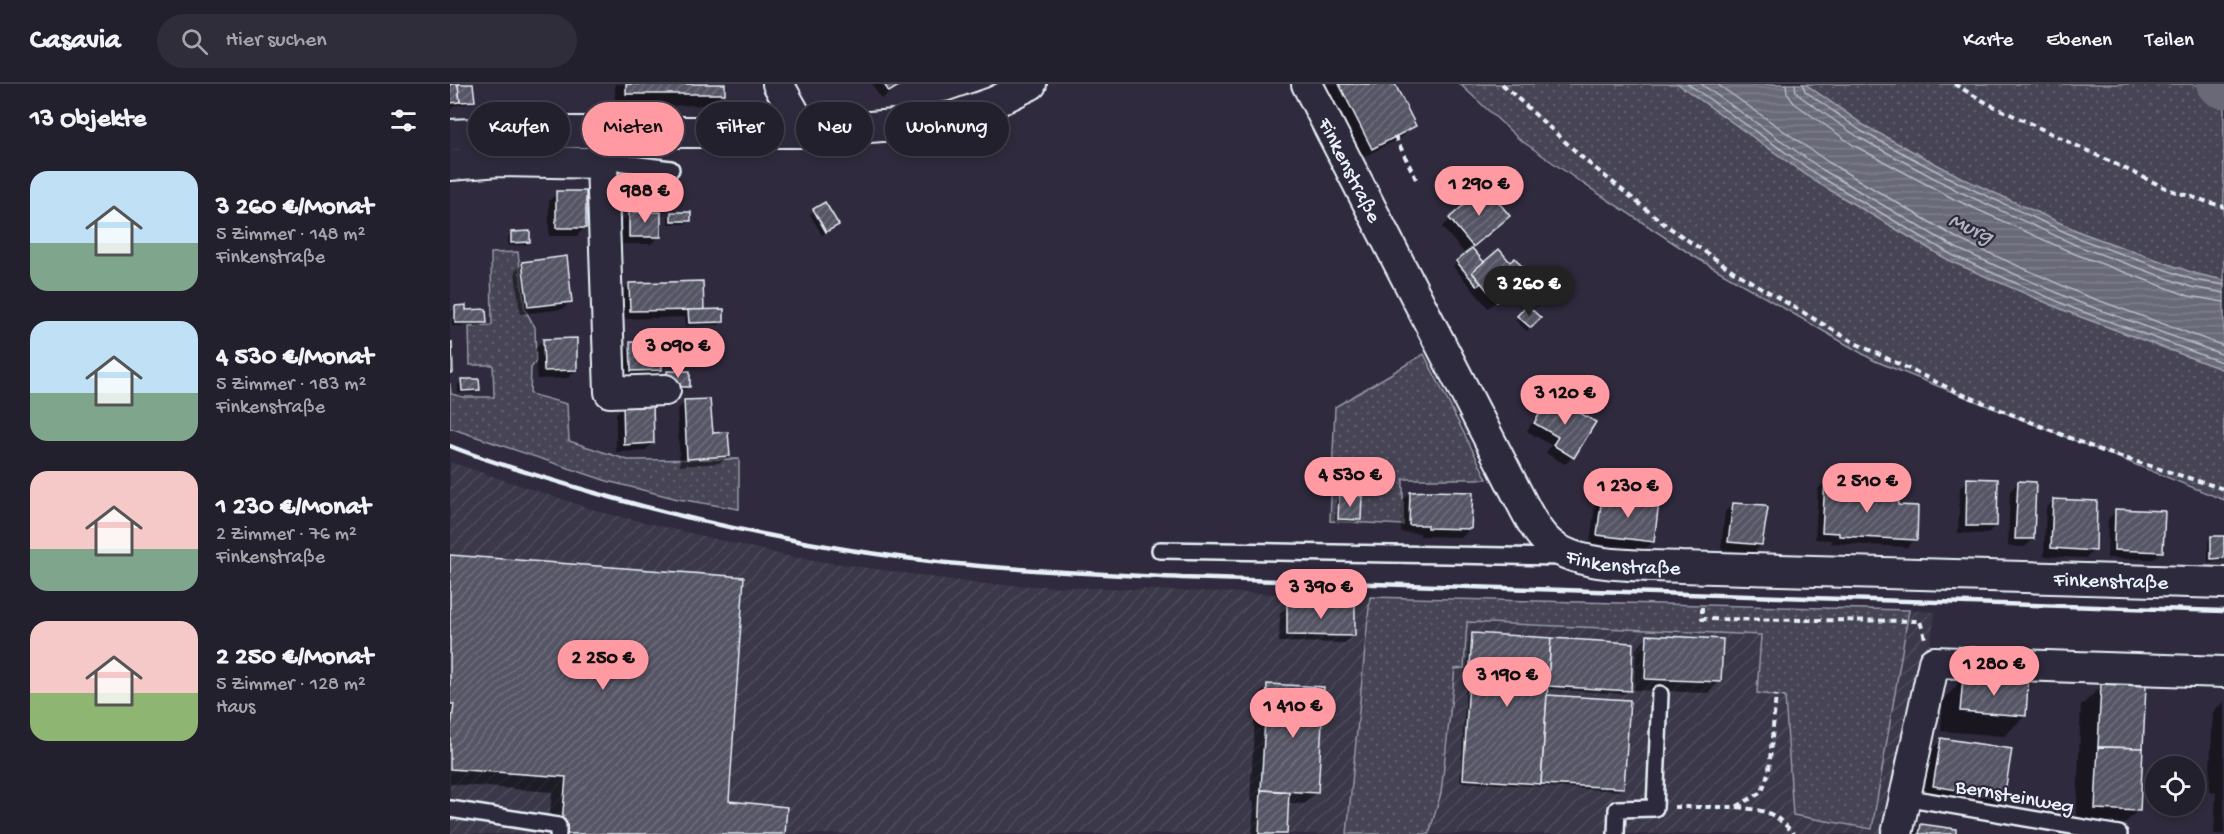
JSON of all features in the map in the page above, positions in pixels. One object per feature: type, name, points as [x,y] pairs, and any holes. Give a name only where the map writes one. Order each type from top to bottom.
[{"type":"street","points":[[778,84],[796,116]]},
{"type":"street","name":"Finkenstraße","points":[[1307,84],[1381,208],[1535,526],[1546,541],[1559,551],[1594,562],[1681,567],[2224,583]]},
{"type":"street","points":[[873,127],[952,117],[995,102],[1028,85]]},
{"type":"street","points":[[450,135],[515,132],[796,132]]},
{"type":"street","points":[[450,165],[499,161],[602,163],[610,392],[665,390]]},
{"type":"street","points":[[1897,834],[1934,662],[2224,672]]},
{"type":"lane","points":[[602,163],[624,163],[671,169]]},
{"type":"lane","points":[[1160,550],[1575,557]]},
{"type":"lane","points":[[1616,834],[1617,808],[1655,808],[1660,694]]},
{"type":"lane","name":"Bernsteinweg","points":[[1904,797],[2119,834]]},
{"type":"lane","points":[[450,809],[558,826],[558,834]]},
{"type":"path","points":[[1502,84],[1585,160],[1667,226],[1733,271],[1855,343],[1957,392],[2102,451],[2224,489]]},
{"type":"path","points":[[1954,84],[1987,103],[2170,190],[2224,207]]},
{"type":"path","points":[[1395,136],[1416,179]]},
{"type":"path","points":[[1702,607],[1702,619],[1920,621],[1934,662]]},
{"type":"path","points":[[1736,807],[1762,792],[1769,770],[1776,695]]},
{"type":"path","points":[[1655,808],[1736,807],[1766,811],[1780,819],[1794,834]]},
{"type":"shaded area","points":[[450,462],[601,512],[792,557],[981,584],[1370,597],[1347,834],[450,834]]},
{"type":"shaded area","points":[[1909,610],[1936,612],[1894,834],[1429,834],[1441,793],[1455,669],[1464,668],[1467,622],[1761,635],[1757,693],[1785,697],[1793,815],[1872,829]]},
{"type":"green space","points":[[1460,84],[1678,84],[1815,181],[1950,261],[2073,314],[2224,370],[2224,500],[1875,361],[1695,257],[1579,181],[1519,139]]},
{"type":"green space","points":[[1805,84],[2194,84],[2224,95],[2224,280],[2196,274],[2082,233],[1964,179],[1865,126]]},
{"type":"green space","points":[[2198,84],[2224,84],[2224,95]]},
{"type":"green space","points":[[518,252],[525,310],[535,327],[536,361],[531,368],[530,394],[567,404],[569,441],[628,460],[739,459],[739,509],[678,499],[607,481],[450,428],[450,383],[451,394],[463,397],[494,397],[493,365],[470,365],[469,327],[492,325],[491,253]]},
{"type":"green space","points":[[1424,354],[1487,479],[1403,479],[1403,525],[1330,521],[1335,407]]},
{"type":"green space","points":[[1370,597],[1909,610],[1872,829],[1793,815],[1785,697],[1757,693],[1761,635],[1467,622],[1464,668],[1455,669],[1441,793],[1429,834],[1347,834]]},
{"type":"water","name":"Murg","points":[[1678,84],[1805,84],[1865,126],[1964,179],[2082,233],[2196,274],[2224,280],[2224,370],[2073,314],[1950,261],[1815,181]]},
{"type":"building","points":[[450,84],[458,84],[460,102],[450,103]]},
{"type":"building","points":[[458,84],[473,84],[475,101],[460,102]]},
{"type":"building","points":[[626,84],[725,84],[725,94],[626,94]]},
{"type":"building","points":[[884,84],[902,84],[889,92]]},
{"type":"building","points":[[1339,84],[1395,84],[1416,126],[1372,149]]},
{"type":"building","points":[[1485,186],[1510,216],[1473,247],[1449,218]]},
{"type":"building","points":[[556,191],[586,191],[586,228],[556,228]]},
{"type":"building","points":[[825,202],[839,225],[826,232],[813,209]]},
{"type":"building","points":[[629,212],[661,212],[661,237],[629,237]]},
{"type":"building","points":[[671,212],[691,212],[691,221],[671,221]]},
{"type":"building","points":[[530,231],[530,242],[511,243],[511,232]]},
{"type":"building","points":[[1472,248],[1484,262],[1472,272],[1481,283],[1477,286],[1456,261]]},
{"type":"building","points":[[1499,249],[1510,262],[1515,258],[1529,275],[1497,302],[1472,272]]},
{"type":"building","points":[[567,256],[572,302],[528,307],[522,262]]},
{"type":"building","points":[[703,281],[704,310],[630,311],[629,283]]},
{"type":"building","points":[[466,305],[466,310],[486,309],[487,323],[455,323],[455,306]]},
{"type":"building","points":[[1527,305],[1541,318],[1531,328],[1517,316]]},
{"type":"building","points":[[724,309],[724,322],[689,323],[688,310]]},
{"type":"building","points":[[577,338],[577,370],[544,371],[543,339]]},
{"type":"building","points":[[450,342],[452,342],[453,373],[450,373]]},
{"type":"building","points":[[630,342],[661,342],[662,370],[631,371]]},
{"type":"building","points":[[667,371],[690,371],[690,387],[667,387]]},
{"type":"building","points":[[461,379],[479,379],[480,390],[462,391]]},
{"type":"building","points":[[1550,396],[1596,422],[1574,458],[1553,445],[1558,437],[1534,423]]},
{"type":"building","points":[[710,399],[713,433],[728,432],[730,456],[687,459],[684,400]]},
{"type":"building","points":[[653,403],[654,443],[624,445],[623,404]]},
{"type":"building","points":[[1967,478],[1998,479],[1997,526],[1966,526]]},
{"type":"building","points":[[1825,480],[1846,481],[1845,489],[1898,492],[1898,505],[1918,506],[1917,540],[1839,536],[1839,533],[1822,532]]},
{"type":"building","points":[[2018,481],[2036,482],[2034,539],[2015,539]]},
{"type":"building","points":[[1410,492],[1473,492],[1471,529],[1427,528],[1427,525],[1409,525]]},
{"type":"building","points":[[1339,495],[1362,496],[1361,520],[1338,519]]},
{"type":"building","points":[[1602,496],[1659,502],[1654,542],[1597,535]]},
{"type":"building","points":[[2053,499],[2097,501],[2096,551],[2051,548]]},
{"type":"building","points":[[1733,503],[1765,505],[1768,508],[1762,545],[1728,542]]},
{"type":"building","points":[[2115,509],[2165,511],[2163,552],[2114,550]]},
{"type":"building","points":[[2211,536],[2224,536],[2224,558],[2211,559]]},
{"type":"building","points":[[450,555],[744,577],[729,801],[787,807],[785,834],[561,834],[566,777],[450,769],[450,736],[454,704],[450,704]]},
{"type":"building","points":[[1287,604],[1355,605],[1355,636],[1287,635]]},
{"type":"building","points":[[1472,633],[1551,638],[1541,784],[1463,779]]},
{"type":"building","points":[[1647,635],[1723,639],[1721,682],[1645,679]]},
{"type":"building","points":[[1551,638],[1633,643],[1631,691],[1548,686]]},
{"type":"building","points":[[1963,678],[2028,683],[2026,716],[1960,711]]},
{"type":"building","points":[[1267,684],[1324,687],[1318,793],[1261,790]]},
{"type":"building","points":[[2101,684],[2146,686],[2143,748],[2098,747]]},
{"type":"building","points":[[1547,695],[1630,700],[1624,788],[1541,784]]},
{"type":"building","points":[[1941,738],[2012,749],[2004,798],[1933,786]]},
{"type":"building","points":[[2098,747],[2143,748],[2140,811],[2095,809]]},
{"type":"building","points":[[1261,790],[1289,792],[1287,834],[1259,834]]},
{"type":"building","points":[[1921,824],[1956,829],[1956,834],[1919,834]]},
{"type":"waterway","points":[[2219,84],[2224,86]]},
{"type":"railway","points":[[450,446],[588,491],[676,515],[766,535],[856,551],[976,566],[1182,578],[2224,611]]}]
